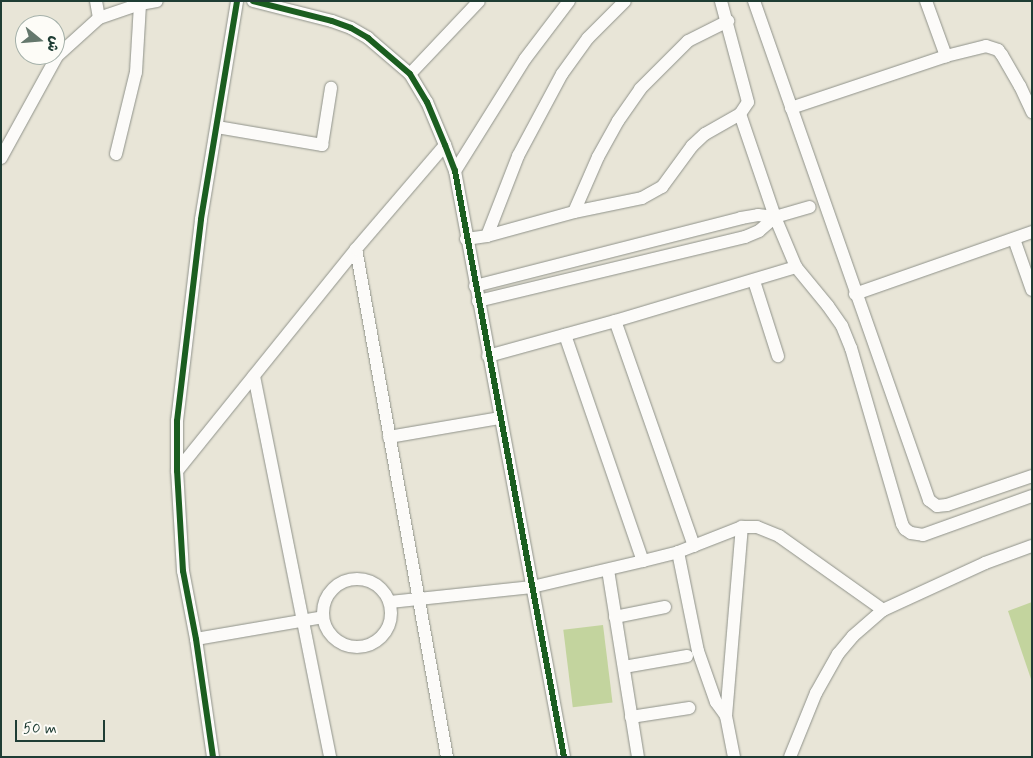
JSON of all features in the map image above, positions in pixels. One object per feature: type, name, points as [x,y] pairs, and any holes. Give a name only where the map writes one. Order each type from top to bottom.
[{"type":"street","points":[[96,1],[99,18]]},
{"type":"street","points":[[1,158],[57,56],[99,18],[140,4],[156,1]]},
{"type":"street","points":[[213,757],[196,639],[183,571],[176,471],[177,421],[201,219],[238,1]]},
{"type":"street","points":[[253,1],[332,21],[351,28],[368,38],[410,74],[428,102],[455,171],[466,239],[564,757]]},
{"type":"street","points":[[410,74],[479,1]]},
{"type":"street","points":[[455,171],[525,59],[569,1]]},
{"type":"street","points":[[487,236],[518,156],[562,74],[588,38],[625,1]]},
{"type":"street","points":[[466,239],[487,236],[574,212],[642,198],[656,192],[666,182],[692,146],[705,134],[740,114],[746,107],[748,98],[721,1]]},
{"type":"street","points":[[754,1],[791,108],[818,204],[855,294],[929,500],[937,506],[947,505],[1032,476]]},
{"type":"street","points":[[926,1],[946,56]]},
{"type":"street","points":[[116,154],[136,72],[140,4]]},
{"type":"street","points":[[574,212],[598,157],[618,121],[640,89],[684,44],[728,21]]},
{"type":"street","points":[[791,108],[979,46],[992,47],[998,50],[1016,78],[1032,112]]},
{"type":"street","points":[[217,127],[322,146],[331,88]]},
{"type":"street","points":[[740,114],[775,218],[796,267],[842,326],[851,348],[905,530],[917,536],[923,536],[1032,496]]},
{"type":"street","points":[[176,471],[356,249],[445,145]]},
{"type":"street","points":[[478,301],[745,237],[759,231],[775,218],[818,204]]},
{"type":"street","points":[[475,286],[741,218],[758,215],[775,218]]},
{"type":"street","points":[[855,294],[1032,232]]},
{"type":"street","points":[[1014,239],[1032,290]]},
{"type":"street","points":[[356,249],[447,757]]},
{"type":"street","points":[[488,356],[754,281],[796,267]]},
{"type":"street","points":[[754,281],[778,356]]},
{"type":"street","points":[[615,321],[694,546]]},
{"type":"street","points":[[565,335],[643,561]]},
{"type":"street","points":[[254,376],[330,757]]},
{"type":"street","points":[[389,437],[500,418]]},
{"type":"street","points":[[734,757],[726,716],[742,527]]},
{"type":"street","points":[[390,602],[532,587],[678,552],[742,527],[758,527],[779,536],[883,610]]},
{"type":"street","points":[[790,757],[816,693],[838,654],[853,636],[883,610],[985,563],[1032,546]]},
{"type":"street","points":[[678,552],[698,652],[716,702],[726,716]]},
{"type":"street","points":[[608,570],[638,757]]},
{"type":"street","points":[[356,579],[377,585],[390,602],[390,625],[384,635],[364,647],[353,647],[337,641],[326,628],[323,617],[328,595],[336,587],[356,579]]},
{"type":"street","points":[[615,617],[665,608]]},
{"type":"street","points":[[196,639],[323,617]]},
{"type":"street","points":[[624,666],[687,656]]},
{"type":"street","points":[[631,717],[689,708]]},
{"type":"green space","points":[[1032,602],[1032,682],[1008,611]]},
{"type":"green space","points":[[603,625],[613,702],[573,707],[563,630]]},
{"type":"cycle path","points":[[213,757],[196,639],[183,571],[177,471],[177,421],[201,219],[237,1]]},
{"type":"cycle path","points":[[253,1],[332,21],[351,28],[368,38],[410,74],[427,102],[445,145],[455,171],[564,757]]}]
